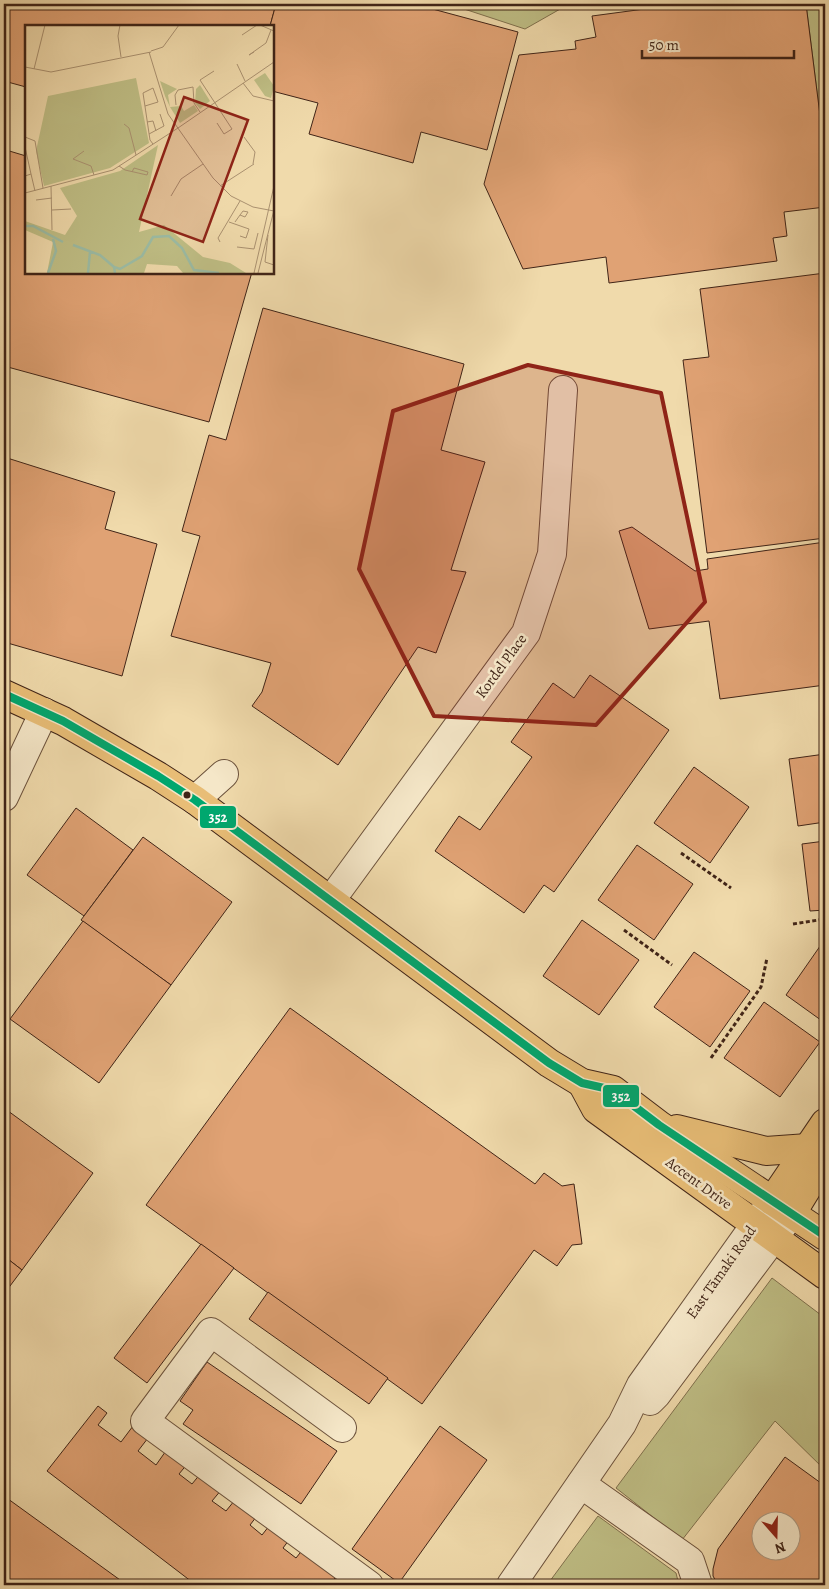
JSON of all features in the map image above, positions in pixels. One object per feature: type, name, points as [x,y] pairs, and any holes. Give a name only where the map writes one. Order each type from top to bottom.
[{"type":"main road","name":"Accent Drive","points":[[4,694],[64,721],[195,800],[549,1063],[582,1083],[614,1090],[659,1125],[825,1236]]},
{"type":"main road","name":"Accent Drive","points":[[582,1083],[596,1109],[825,1276]]},
{"type":"main road","name":"East Tāmaki Road","points":[[782,1207],[817,1154],[825,1123]]},
{"type":"main road","points":[[659,1125],[766,1151],[817,1154]]},
{"type":"street","name":"Kordel Place","points":[[331,900],[526,633],[552,554],[563,390]]},
{"type":"street","points":[[4,797],[44,712]]},
{"type":"street","points":[[195,800],[224,774]]},
{"type":"street","name":"East Tāmaki Road","points":[[511,1585],[622,1424],[656,1396],[782,1207]]},
{"type":"street","points":[[342,1428],[211,1332],[145,1420],[370,1585]]},
{"type":"street","points":[[581,1484],[690,1561],[698,1585]]},
{"type":"path","points":[[681,853],[731,888]]},
{"type":"path","points":[[793,924],[825,919]]},
{"type":"path","points":[[624,930],[672,965]]},
{"type":"path","points":[[712,1058],[761,987],[767,958]]},
{"type":"highlighted area","points":[[528,365],[661,393],[705,602],[596,725],[434,716],[359,569],[393,411]]},
{"type":"shaded area","points":[[449,4],[569,4],[525,29]]},
{"type":"shaded area","points":[[806,4],[825,4],[825,155]]},
{"type":"shaded area","points":[[772,1278],[825,1318],[825,1470],[775,1421],[682,1540],[616,1488]]},
{"type":"shaded area","points":[[598,1516],[676,1573],[679,1585],[547,1585]]},
{"type":"building","points":[[4,4],[276,4],[270,25],[25,25],[25,87],[4,81]]},
{"type":"building","points":[[276,4],[414,4],[518,32],[487,150],[421,132],[413,163],[309,134],[318,103],[274,92],[274,25],[270,25]]},
{"type":"building","points":[[682,4],[806,4],[825,155],[825,207],[784,212],[787,236],[773,238],[777,261],[609,283],[606,257],[523,269],[484,184],[519,55],[576,49],[575,41],[596,37],[592,16]]},
{"type":"building","points":[[6,150],[25,156],[25,274],[251,274],[209,422],[4,366],[4,157]]},
{"type":"building","points":[[825,273],[825,538],[707,553],[683,360],[709,357],[700,289]]},
{"type":"building","points":[[263,308],[464,364],[441,450],[485,462],[451,570],[466,572],[436,653],[418,647],[338,765],[252,706],[262,692],[271,663],[171,636],[200,536],[182,531],[209,435],[226,440]]},
{"type":"building","points":[[4,457],[115,492],[105,529],[157,544],[122,676],[4,642]]},
{"type":"building","points":[[632,527],[695,571],[708,569],[707,559],[825,542],[825,685],[720,699],[709,621],[649,629],[619,531]]},
{"type":"building","points":[[590,675],[669,730],[554,892],[544,885],[524,913],[435,851],[459,816],[480,830],[532,757],[511,742],[553,683],[574,698]]},
{"type":"building","points":[[825,754],[825,822],[798,826],[789,759]]},
{"type":"building","points":[[694,767],[749,807],[710,863],[654,823]]},
{"type":"building","points":[[76,808],[133,850],[84,916],[27,875]]},
{"type":"building","points":[[143,837],[232,902],[171,985],[81,920]]},
{"type":"building","points":[[825,841],[825,910],[810,911],[802,844]]},
{"type":"building","points":[[637,845],[693,884],[654,940],[598,900]]},
{"type":"building","points":[[582,920],[639,960],[599,1015],[543,976]]},
{"type":"building","points":[[83,921],[171,985],[99,1083],[10,1019]]},
{"type":"building","points":[[825,939],[825,1023],[786,995]]},
{"type":"building","points":[[694,952],[750,991],[710,1047],[654,1007]]},
{"type":"building","points":[[764,1002],[820,1042],[780,1097],[724,1058]]},
{"type":"building","points":[[290,1008],[535,1184],[544,1173],[562,1186],[574,1184],[582,1244],[572,1245],[557,1266],[534,1250],[422,1404],[146,1205]]},
{"type":"building","points":[[4,1108],[93,1173],[22,1270],[4,1256]]},
{"type":"building","points":[[201,1244],[234,1268],[147,1383],[114,1358]]},
{"type":"building","points":[[4,1256],[22,1270],[4,1294]]},
{"type":"building","points":[[268,1292],[388,1378],[369,1404],[249,1319]]},
{"type":"building","points":[[207,1362],[337,1451],[301,1504],[183,1424],[193,1410],[180,1401]]},
{"type":"building","points":[[98,1406],[107,1413],[98,1425],[121,1442],[133,1426],[148,1438],[138,1451],[156,1465],[168,1448],[188,1463],[179,1474],[192,1484],[201,1473],[222,1489],[212,1501],[226,1511],[239,1495],[260,1512],[250,1525],[262,1535],[273,1521],[292,1536],[283,1548],[296,1558],[308,1543],[342,1569],[331,1583],[334,1585],[196,1585],[47,1471]]},
{"type":"building","points":[[440,1426],[487,1460],[399,1583],[352,1549]]},
{"type":"building","points":[[785,1457],[825,1486],[825,1578],[820,1585],[718,1585],[713,1576],[718,1549]]},
{"type":"building","points":[[4,1496],[127,1585],[4,1585]]},
{"type":"transit line","name":"352","points":[[4,694],[63,721],[158,776],[195,800],[549,1063],[582,1083],[613,1090],[659,1125],[825,1236]]}]
